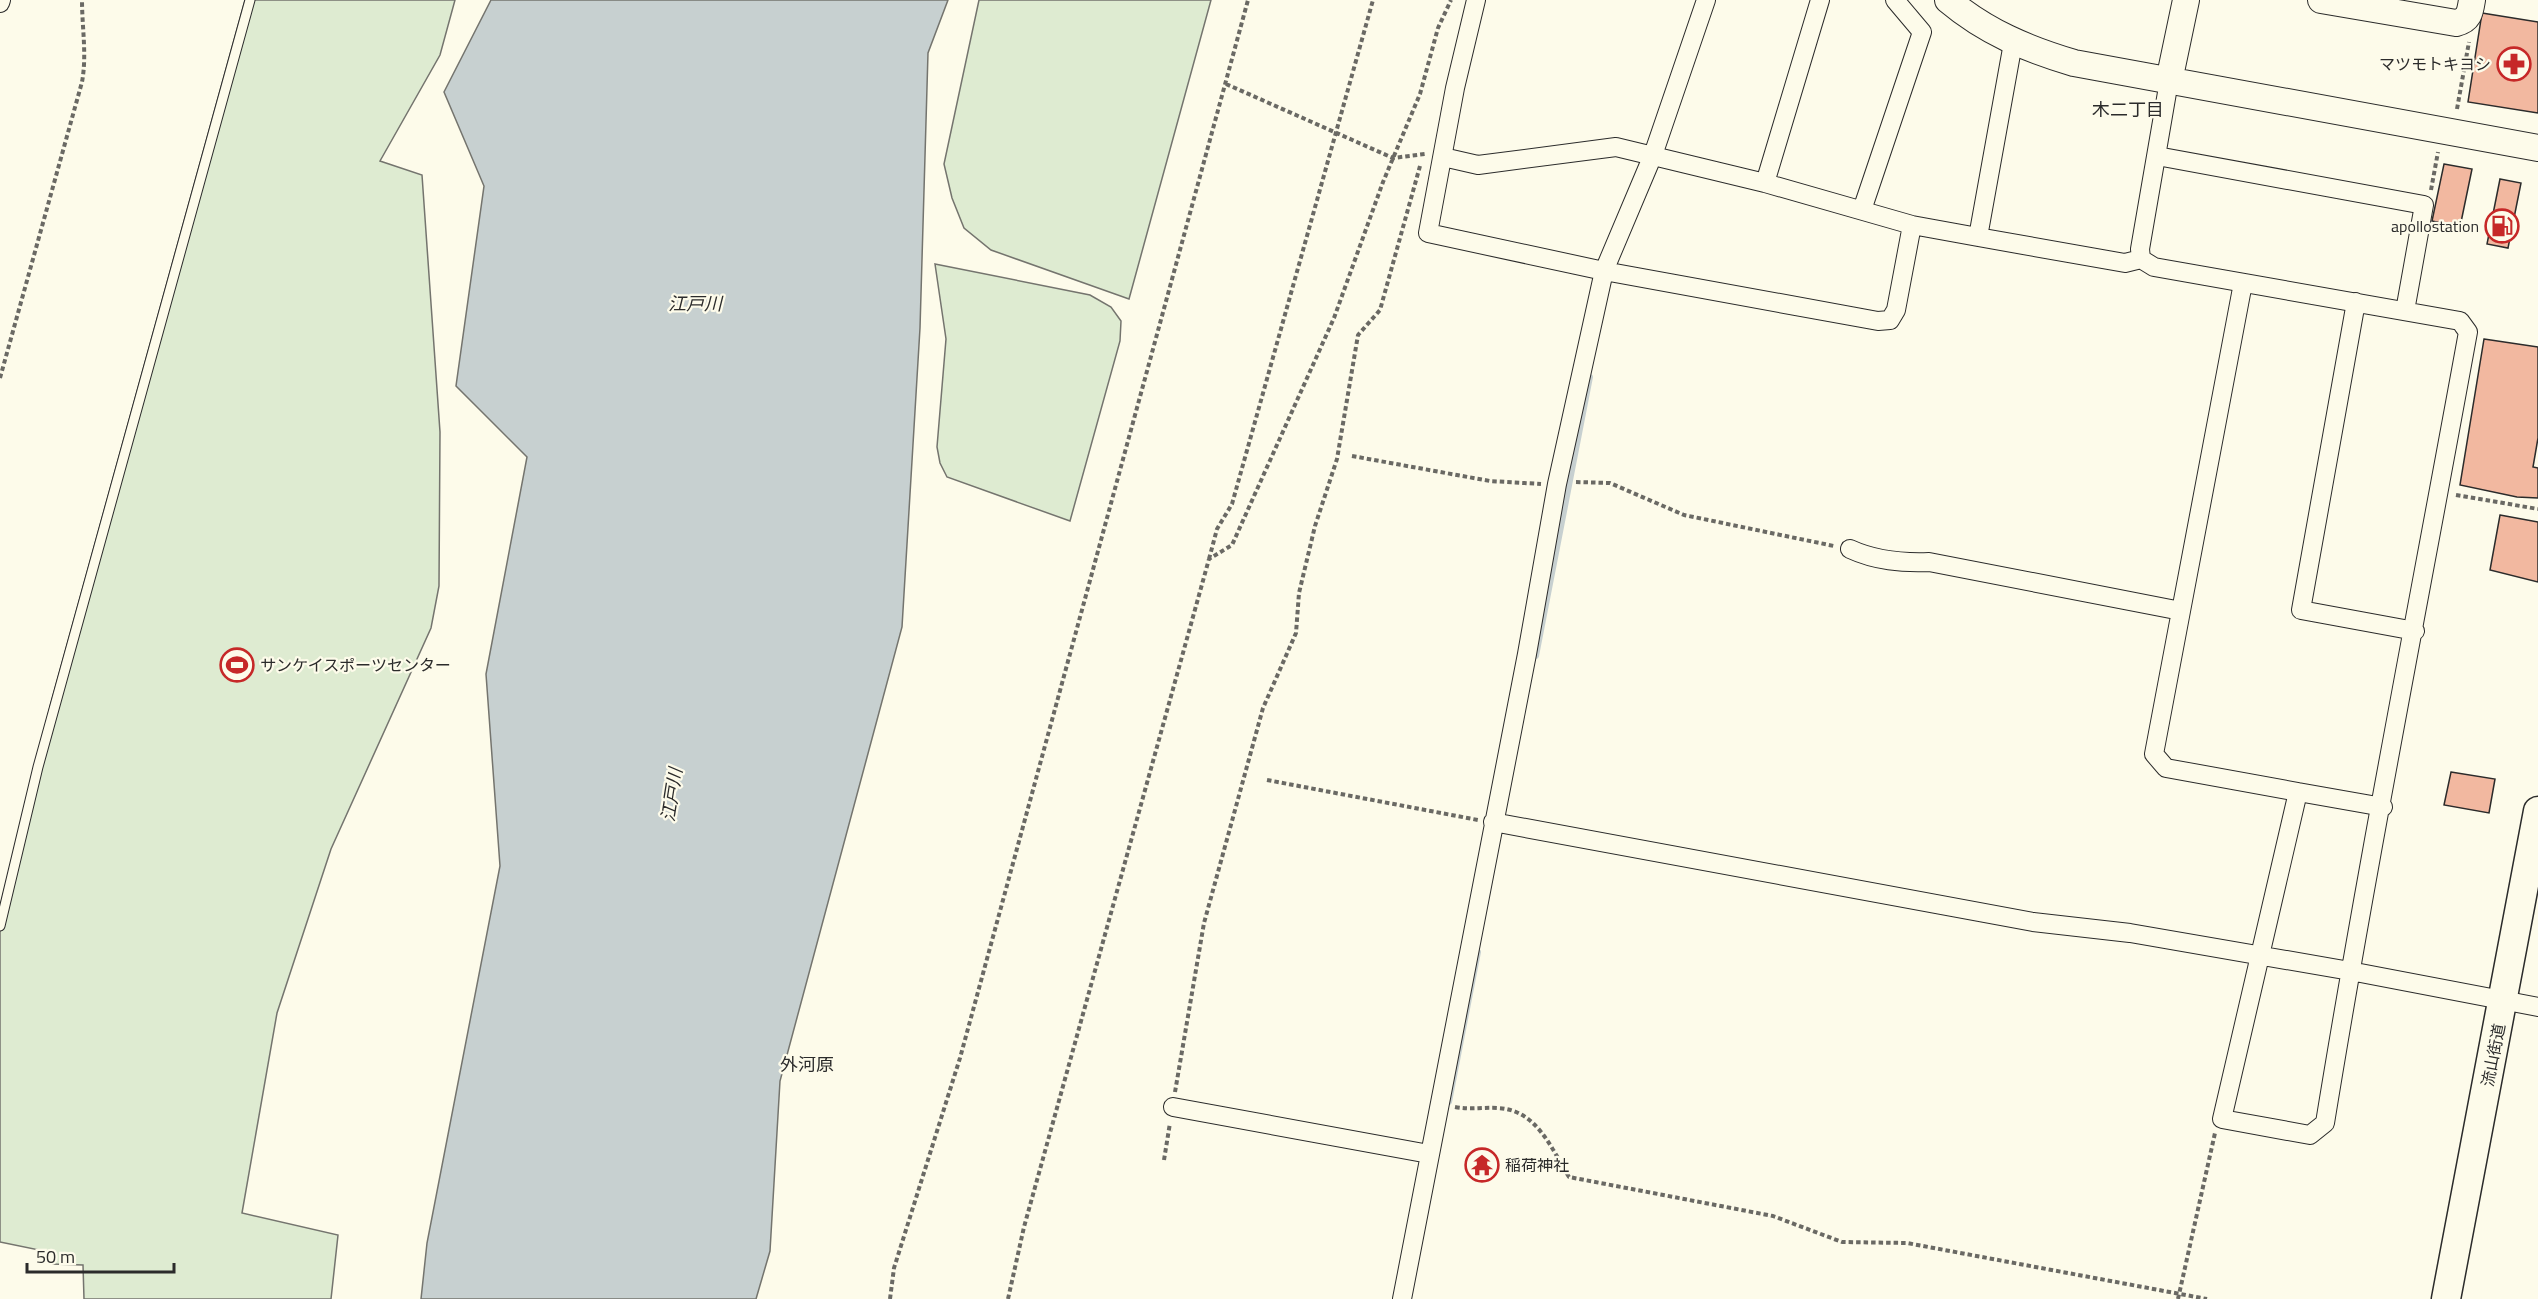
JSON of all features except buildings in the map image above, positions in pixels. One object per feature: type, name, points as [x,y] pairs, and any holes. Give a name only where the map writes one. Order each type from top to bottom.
[{"type":"main road","name":"流山街道","points":[[2446,1299],[2538,811]]},
{"type":"street","points":[[1476,0],[1428,233],[1604,270],[1878,321],[1890,320],[1896,310],[1912,225]]},
{"type":"street","points":[[1402,1299],[1440,1105],[1502,824],[1557,484],[1604,270],[1653,155],[1706,0]]},
{"type":"street","points":[[1766,183],[1820,0]]},
{"type":"street","points":[[1862,210],[1922,32],[1895,0]]},
{"type":"street","points":[[1948,0],[1989,30],[2013,43],[2074,63],[2538,148]]},
{"type":"street","points":[[2140,259],[2169,81],[2186,0]]},
{"type":"street","points":[[2321,0],[2456,23],[2468,11]]},
{"type":"street","points":[[1978,237],[2013,43]]},
{"type":"street","points":[[1443,158],[1478,165],[1616,147],[1766,183],[1912,225],[2125,263],[2140,259],[2154,267],[2460,321],[2468,332],[2383,807],[2350,971],[2325,1123],[2310,1135],[2222,1119],[2298,792]]},
{"type":"street","points":[[2157,156],[2424,204],[2405,311]]},
{"type":"street","points":[[2243,283],[2154,754],[2166,768],[2383,807]]},
{"type":"street","points":[[2356,302],[2301,610],[2415,632]]},
{"type":"street","points":[[1850,549],[1866,556],[1903,563],[1929,562],[2181,611]]},
{"type":"street","points":[[1502,824],[2033,922],[2130,933],[2350,971],[2538,1007]]},
{"type":"street","points":[[1173,1107],[1430,1154]]},
{"type":"lane","points":[[0,926],[38,767],[250,0]]},
{"type":"path","points":[[0,378],[82,82],[86,60],[82,45],[82,0]]},
{"type":"path","points":[[890,1299],[894,1268],[960,1058],[1248,0]]},
{"type":"path","points":[[1008,1299],[1024,1227],[1217,529],[1232,504],[1373,0]]},
{"type":"path","points":[[1209,559],[1232,545],[1334,318],[1393,158],[1420,94],[1438,28],[1450,0]]},
{"type":"path","points":[[2457,109],[2469,38],[2468,11]]},
{"type":"path","points":[[1226,84],[1337,131],[1393,158],[1423,153],[1443,158]]},
{"type":"path","points":[[1164,1161],[1204,923],[1263,708],[1296,633],[1299,593],[1315,526],[1337,459],[1358,335],[1380,310],[1425,146]]},
{"type":"path","points":[[2424,204],[2429,196],[2438,152]]},
{"type":"path","points":[[1352,456],[1490,481],[1557,484],[1588,481],[1610,483],[1684,515],[1850,549]]},
{"type":"path","points":[[2439,492],[2538,509]]},
{"type":"path","points":[[1267,780],[1502,824]]},
{"type":"path","points":[[1440,1105],[1474,1111],[1498,1108],[1522,1113],[1534,1121],[1569,1177],[1773,1216],[1842,1242],[1908,1243],[2179,1297],[2207,1299]]},
{"type":"path","points":[[2179,1297],[2216,1125],[2222,1119]]},
{"type":"green space","name":"サンケイスポーツセンター","points":[[245,0],[455,0],[440,55],[380,161],[422,175],[440,432],[439,586],[431,628],[331,849],[277,1013],[242,1213],[338,1235],[331,1299],[84,1299],[83,1265],[52,1264],[54,1253],[0,1242],[0,907],[51,703]]},
{"type":"green space","points":[[979,0],[1211,0],[1129,299],[991,250],[964,228],[952,198],[944,164]]},
{"type":"green space","points":[[935,264],[1090,295],[1111,307],[1121,321],[1120,341],[1070,521],[947,477],[940,463],[937,447],[946,339]]},
{"type":"water","name":"江戸川","points":[[491,0],[948,0],[928,53],[920,328],[902,627],[780,1081],[770,1251],[756,1299],[421,1299],[427,1243],[500,866],[486,674],[527,457],[456,386],[484,186],[444,92]]},
{"type":"waterway","points":[[1536,656],[1590,377]]},
{"type":"waterway","points":[[1449,1102],[1478,952]]},
{"type":"place","name":"マツモトキヨシ","points":[[2514,64]]},
{"type":"place","name":"apollostation","points":[[2502,226]]},
{"type":"place","name":"サンケイスポーツセンター","points":[[237,665]]},
{"type":"place","name":"稲荷神社","points":[[1482,1165]]},
{"type":"district","name":"木二丁目","points":[[2128,110]]},
{"type":"district","name":"外河原","points":[[807,1065]]}]
